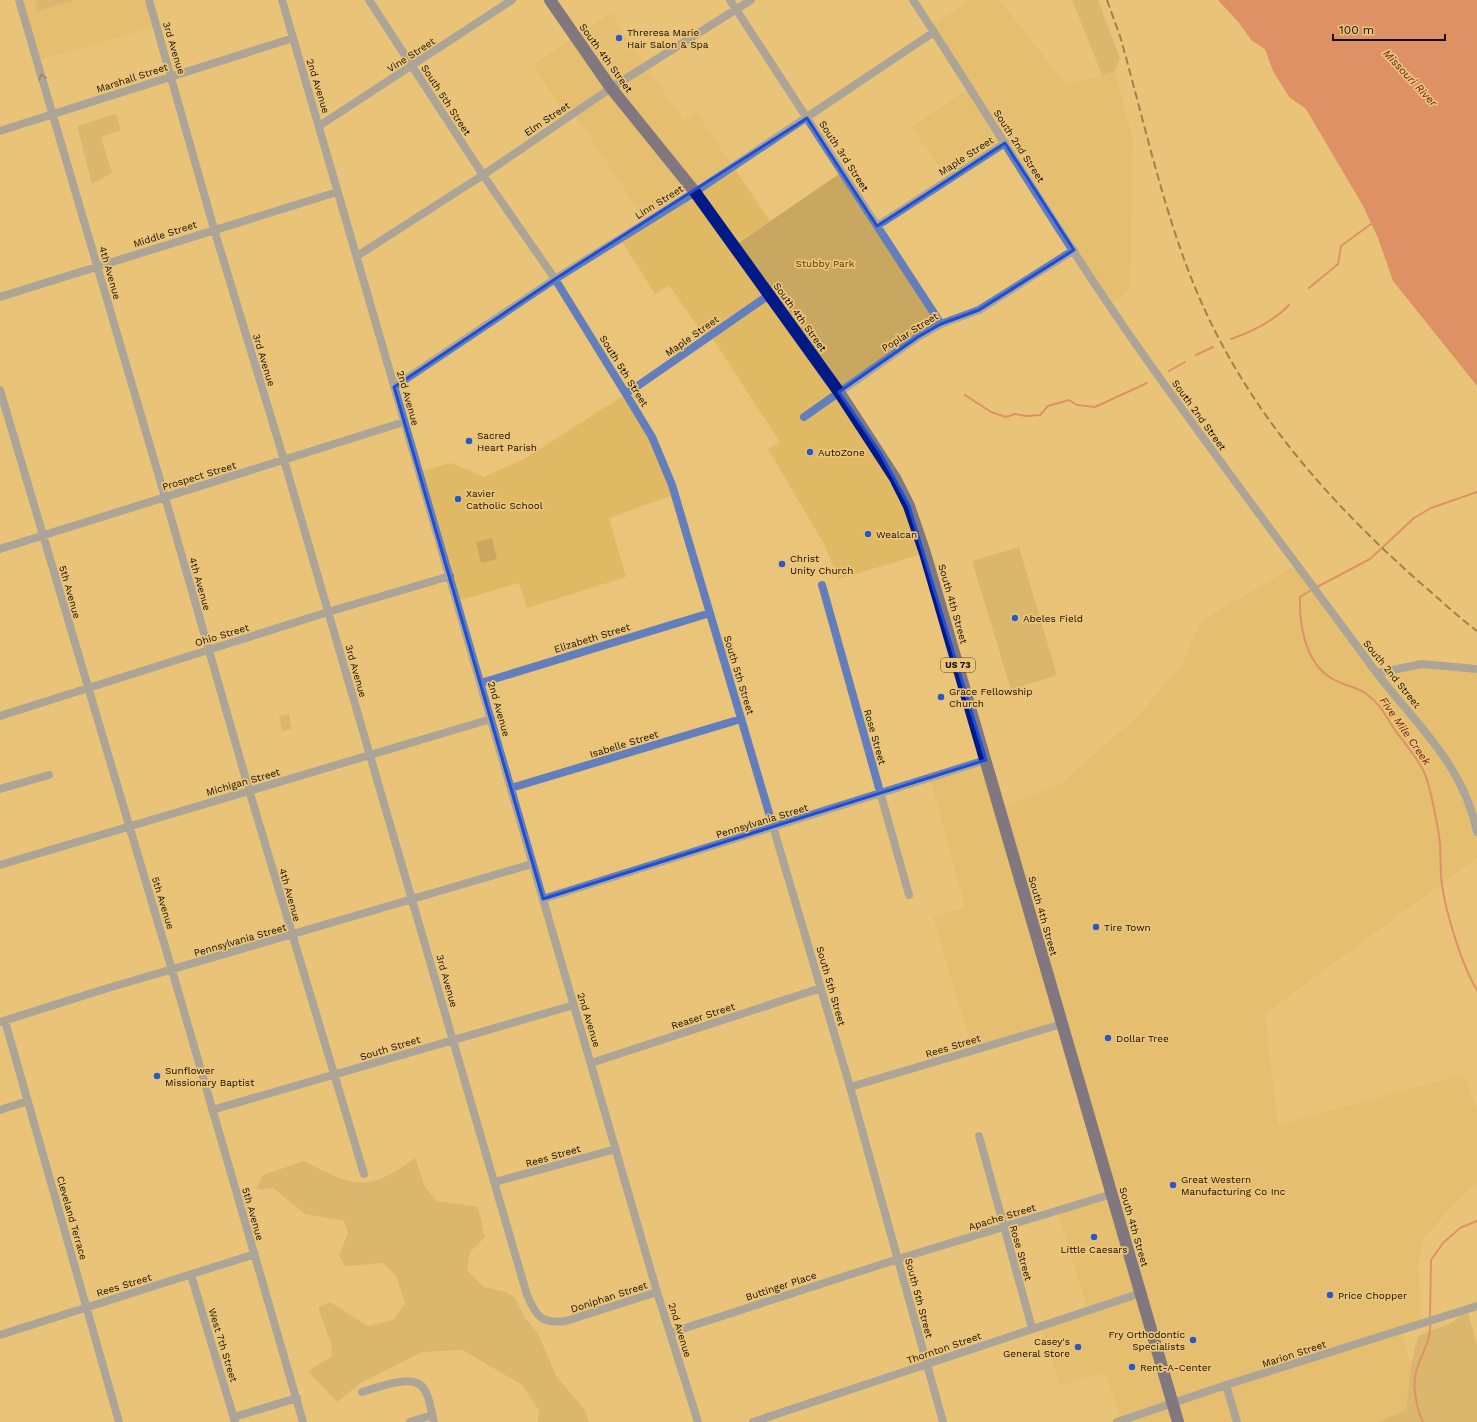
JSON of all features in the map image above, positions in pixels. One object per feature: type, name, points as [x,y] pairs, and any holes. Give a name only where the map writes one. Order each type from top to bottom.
[{"type":"highway","name":"South 4th Street","points":[[550,0],[611,88],[695,192],[839,392],[881,454],[909,506],[925,553],[986,760],[1178,1422]]},
{"type":"street","name":"4th Avenue","points":[[19,0],[165,497],[249,790],[364,1174]]},
{"type":"street","name":"3rd Avenue","points":[[150,0],[214,229],[284,460],[531,1305],[540,1318],[551,1323],[566,1321]]},
{"type":"street","name":"2nd Avenue","points":[[282,0],[512,788],[532,864],[657,1292],[698,1422]]},
{"type":"street","name":"South 5th Street","points":[[369,0],[483,175],[555,279],[652,437],[672,485],[850,1088],[942,1422]]},
{"type":"street","name":"Vine Street","points":[[319,126],[512,0]]},
{"type":"street","name":"South 3rd Street","points":[[730,0],[941,324]]},
{"type":"street","name":"Elm Street","points":[[356,256],[483,175],[611,88],[751,0]]},
{"type":"street","name":"South 2nd Street","points":[[912,0],[1140,350],[1377,673],[1437,745],[1450,764],[1463,786],[1473,813],[1477,832]]},
{"type":"street","name":"Linn Street","points":[[394,387],[555,279],[695,192],[934,32]]},
{"type":"street","name":"Marshall Street","points":[[0,130],[293,38]]},
{"type":"street","name":"Maple Street","points":[[877,226],[1004,143]]},
{"type":"street","name":"Middle Street","points":[[0,297],[214,229],[337,192]]},
{"type":"street","name":"Poplar Street","points":[[804,417],[918,337],[941,324],[979,310],[1074,250]]},
{"type":"street","name":"Maple Street","points":[[626,394],[769,295]]},
{"type":"street","name":"5th Avenue","points":[[0,390],[172,970],[303,1422]]},
{"type":"street","name":"Prospect Street","points":[[0,549],[404,422]]},
{"type":"street","name":"Ohio Street","points":[[0,716],[328,612],[450,576]]},
{"type":"street","name":"Rose Street","points":[[822,585],[909,895]]},
{"type":"street","name":"Elizabeth Street","points":[[481,683],[710,613]]},
{"type":"street","points":[[1377,673],[1422,664],[1477,669]]},
{"type":"street","name":"Isabelle Street","points":[[512,788],[741,719]]},
{"type":"street","name":"Michigan Street","points":[[0,865],[249,790],[491,720]]},
{"type":"street","name":"Pennsylvania Street","points":[[543,899],[986,760]]},
{"type":"street","points":[[0,790],[49,775]]},
{"type":"street","name":"Pennsylvania Street","points":[[2,1022],[172,970],[532,864]]},
{"type":"street","name":"Reaser Street","points":[[591,1063],[821,988]]},
{"type":"street","name":"South Street","points":[[212,1110],[574,1005]]},
{"type":"street","name":"Cleveland Terrace","points":[[2,1022],[28,1101],[119,1422]]},
{"type":"street","name":"Rees Street","points":[[850,1088],[1062,1024]]},
{"type":"street","points":[[0,1110],[28,1101]]},
{"type":"street","name":"Rose Street","points":[[978,1136],[1032,1328]]},
{"type":"street","name":"Rees Street","points":[[495,1182],[616,1149]]},
{"type":"street","name":"Apache Street","points":[[898,1259],[1112,1194]]},
{"type":"street","name":"Rees Street","points":[[0,1335],[255,1254]]},
{"type":"street","name":"Buttinger Place","points":[[670,1333],[898,1259]]},
{"type":"street","name":"West 7th Street","points":[[191,1275],[235,1419]]},
{"type":"street","name":"Doniphan Street","points":[[566,1321],[657,1292]]},
{"type":"street","name":"Thornton Street","points":[[753,1422],[1141,1293]]},
{"type":"street","name":"Marion Street","points":[[1117,1422],[1226,1385],[1477,1306]]},
{"type":"street","points":[[362,1392],[409,1380],[417,1383],[424,1389],[433,1418],[410,1422]]},
{"type":"street","points":[[1226,1385],[1237,1422]]},
{"type":"street","points":[[235,1419],[297,1398]]},
{"type":"highlighted area","points":[[807,118],[877,226],[1005,143],[1074,250],[979,310],[941,324],[918,337],[839,392],[881,454],[909,506],[986,760],[543,899],[394,387],[555,279]]},
{"type":"shaded area","points":[[19,0],[149,0],[157,26],[37,61]]},
{"type":"shaded area","points":[[972,0],[996,0],[1002,3],[1067,85],[1115,71],[1133,140],[1130,290],[1110,304],[1005,143],[948,180],[911,127],[969,88],[929,25]]},
{"type":"shaded area","points":[[611,13],[683,120],[696,112],[770,221],[734,245],[877,448],[925,553],[839,579],[824,544],[768,449],[780,442],[711,336],[706,339],[669,285],[655,294],[620,238],[646,222],[574,113],[567,118],[533,64]]},
{"type":"shaded area","points":[[626,394],[652,437],[675,494],[609,518],[626,577],[527,608],[519,583],[457,601],[419,472],[451,463],[484,477],[524,459]]},
{"type":"shaded area","points":[[1296,565],[1377,673],[1422,664],[1477,669],[1477,858],[1265,1014],[1278,1125],[1464,1074],[1477,1109],[1477,1181],[1425,1236],[1418,1263],[1421,1324],[1401,1330],[1411,1364],[1406,1410],[1378,1422],[1117,1422],[1121,1420],[1105,1372],[1060,1386],[1041,1326],[1088,1310],[1057,1211],[1112,1194],[1062,1024],[973,1051],[933,917],[965,907],[930,778],[986,760],[1000,807],[1059,785],[1138,716],[1181,665],[1201,621]]},
{"type":"green space","points":[[35,0],[76,0],[38,11]]},
{"type":"green space","points":[[1072,0],[1098,0],[1120,58],[1115,71],[1102,75]]},
{"type":"green space","points":[[116,114],[121,130],[101,137],[112,173],[92,184],[77,126]]},
{"type":"green space","name":"Stubby Park","points":[[842,172],[941,324],[839,392],[734,246]]},
{"type":"green space","points":[[492,538],[497,559],[481,563],[476,542]]},
{"type":"green space","name":"Abeles Field","points":[[1019,547],[1057,675],[1011,690],[972,561]]},
{"type":"green space","points":[[289,714],[292,729],[282,731],[279,716]]},
{"type":"green space","points":[[415,1158],[425,1187],[437,1201],[478,1207],[485,1237],[470,1252],[467,1270],[484,1287],[507,1292],[515,1298],[526,1319],[538,1333],[556,1376],[585,1410],[589,1422],[538,1422],[539,1410],[522,1385],[463,1350],[422,1352],[361,1383],[337,1402],[308,1371],[332,1356],[331,1343],[318,1308],[330,1302],[368,1326],[393,1320],[405,1303],[396,1276],[383,1263],[345,1266],[339,1256],[348,1233],[344,1221],[305,1214],[273,1188],[256,1190],[263,1175],[304,1161],[348,1181],[372,1181],[384,1177]]},
{"type":"green space","points":[[1467,1310],[1477,1343],[1477,1422],[1378,1422],[1406,1410],[1411,1364],[1418,1336],[1451,1323]]},
{"type":"water","name":"Missouri River","points":[[1218,0],[1477,0],[1477,386],[1393,281],[1378,238],[1363,206],[1306,109],[1289,97],[1273,71],[1265,49],[1251,40],[1239,23]]},
{"type":"waterway","points":[[1309,288],[1338,264],[1341,246],[1371,224]]},
{"type":"waterway","points":[[1231,339],[1262,325],[1283,311],[1289,305]]},
{"type":"waterway","points":[[1196,355],[1213,347]]},
{"type":"waterway","points":[[1169,371],[1185,362]]},
{"type":"waterway","points":[[965,395],[991,412],[1006,417],[1015,414],[1026,416],[1040,415],[1048,406],[1069,400],[1077,405],[1095,407],[1147,383]]},
{"type":"waterway","name":"Five Mile Creek","points":[[1317,587],[1370,559],[1414,518],[1431,508],[1477,492]]},
{"type":"waterway","name":"Five Mile Creek","points":[[1313,589],[1300,597],[1300,608],[1305,642],[1315,662],[1322,671],[1331,678],[1360,690],[1376,703],[1413,754],[1424,772],[1438,829],[1441,880],[1447,910],[1460,954],[1477,990]]},
{"type":"waterway","name":"Five Mile Creek","points":[[1430,1319],[1431,1260],[1443,1243],[1460,1228],[1477,1221]]},
{"type":"waterway","name":"Five Mile Creek","points":[[1423,1422],[1416,1399],[1415,1376],[1429,1337],[1430,1323]]},
{"type":"railway","points":[[1107,0],[1120,36],[1158,176],[1184,259],[1203,307],[1226,352],[1251,394],[1280,434],[1311,473],[1344,510],[1417,580],[1477,631]]},
{"type":"place","name":"Threresa Marie Hair Salon & Spa","points":[[619,38]]},
{"type":"place","name":"Sacred Heart Parish","points":[[469,441]]},
{"type":"place","name":"AutoZone","points":[[810,452]]},
{"type":"place","name":"Xavier Catholic School","points":[[458,499]]},
{"type":"place","name":"Wealcan","points":[[868,534]]},
{"type":"place","name":"Christ Unity Church","points":[[782,564]]},
{"type":"place","name":"Abeles Field","points":[[1015,618]]},
{"type":"place","name":"Grace Fellowship Church","points":[[941,697]]},
{"type":"place","name":"Tire Town","points":[[1096,927]]},
{"type":"place","name":"Dollar Tree","points":[[1108,1038]]},
{"type":"place","name":"Sunflower Missionary Baptist","points":[[157,1076]]},
{"type":"place","name":"Great Western Manufacturing Co Inc","points":[[1173,1185]]},
{"type":"place","name":"Little Caesars","points":[[1094,1237]]},
{"type":"place","name":"Price Chopper","points":[[1330,1295]]},
{"type":"place","name":"Fry Orthodontic Specialists","points":[[1193,1340]]},
{"type":"place","name":"Casey's General Store","points":[[1078,1347]]},
{"type":"place","name":"Rent-A-Center","points":[[1132,1367]]}]
